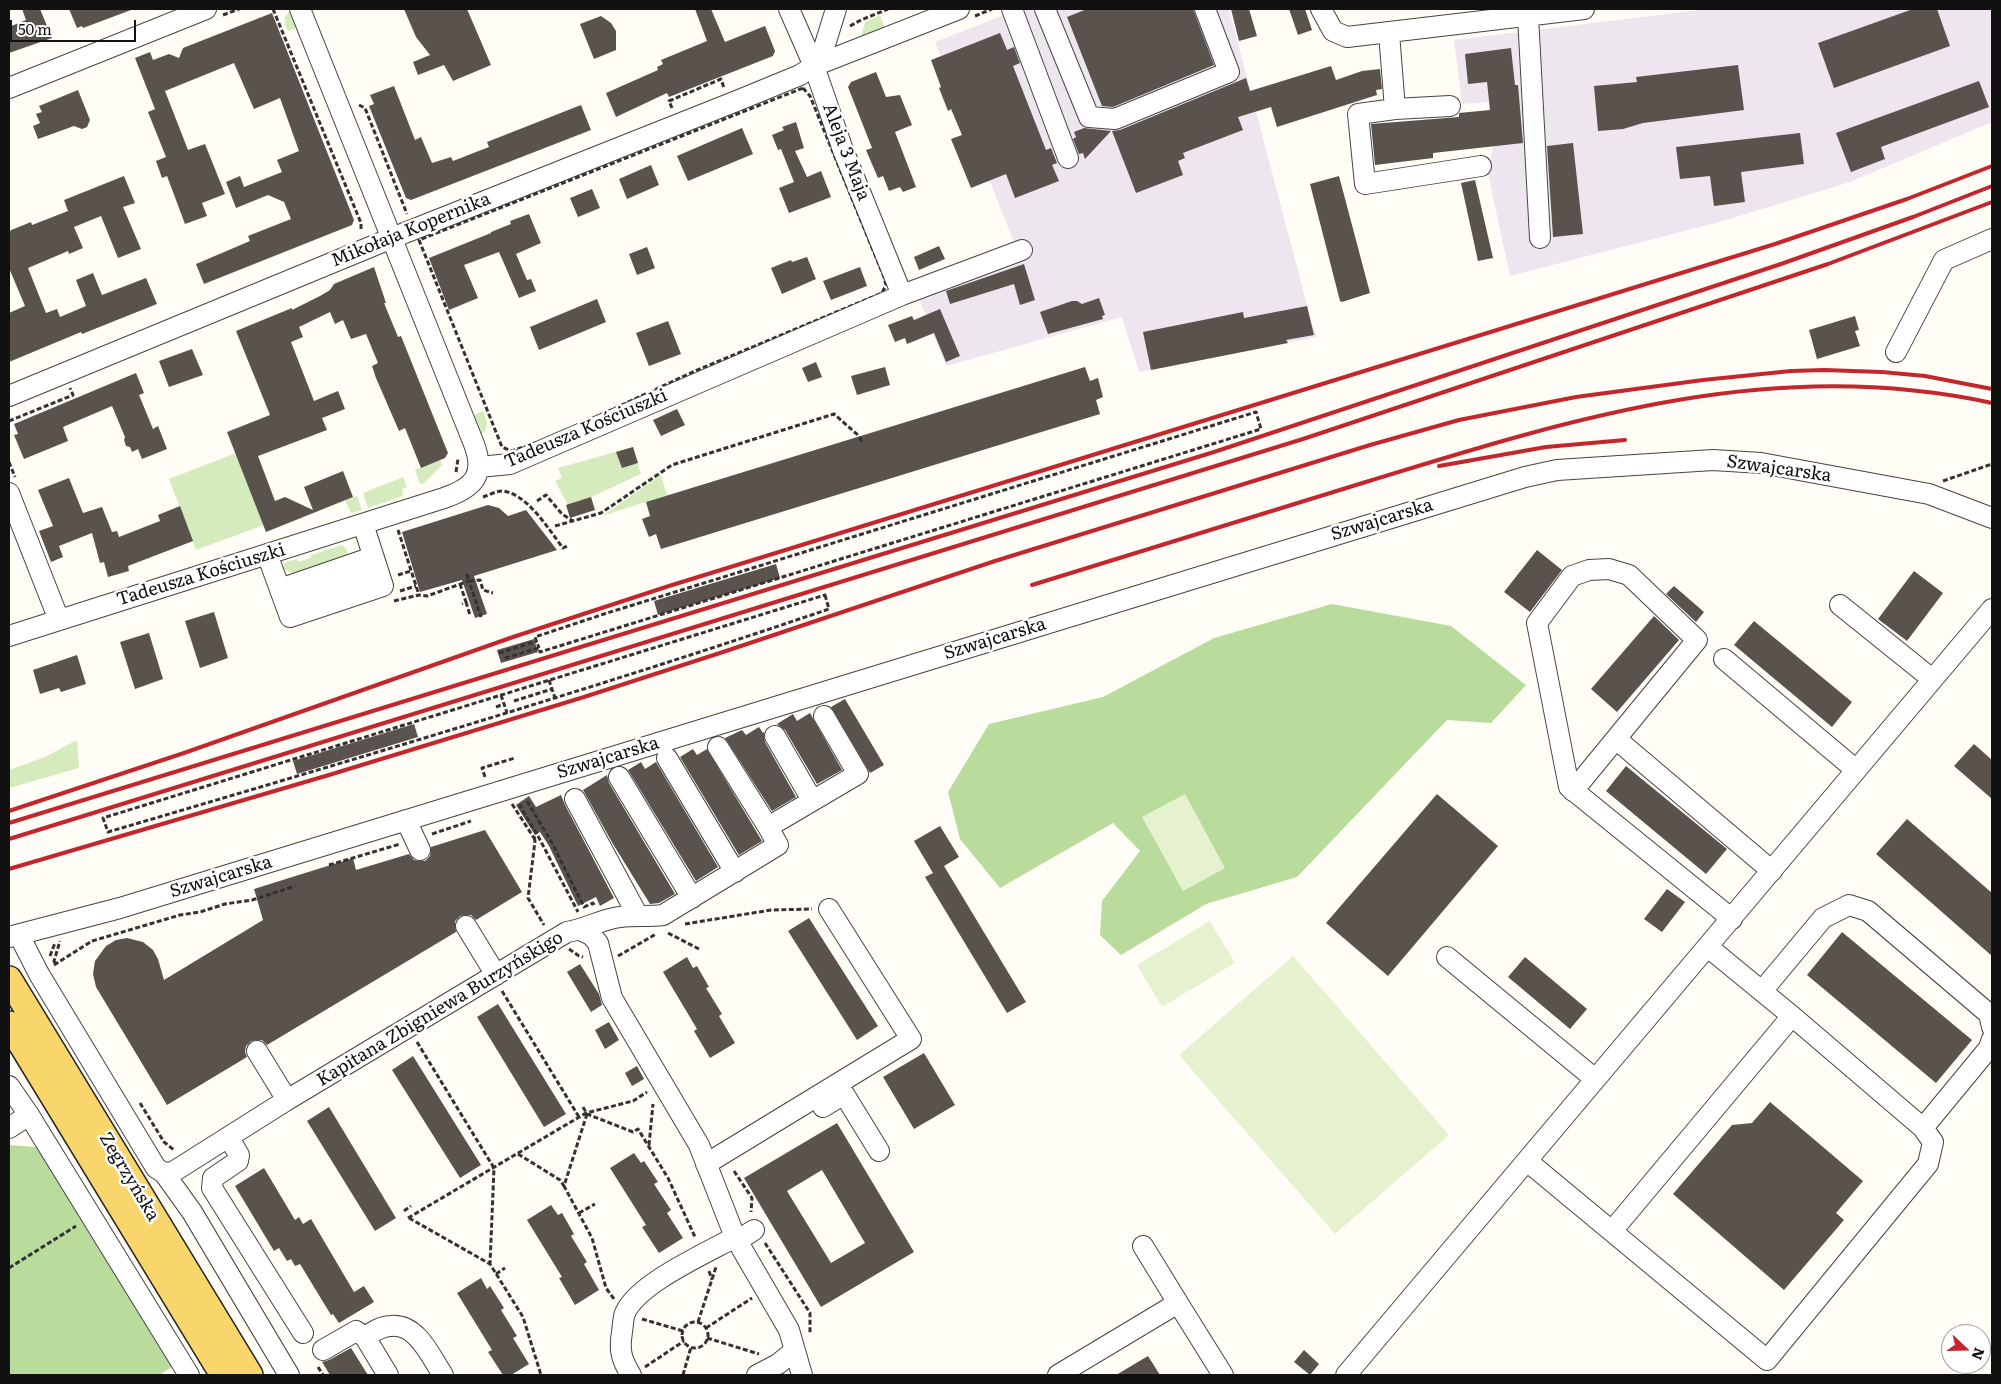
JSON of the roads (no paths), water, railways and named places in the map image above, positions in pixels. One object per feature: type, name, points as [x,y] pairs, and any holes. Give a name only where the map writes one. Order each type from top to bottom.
[{"type":"main road","name":"Zegrzyńska","points":[[9,979],[223,1375]]},
{"type":"main road","name":"Zegrzyńska","points":[[9,1024],[104,1157],[250,1375]]},
{"type":"street","points":[[9,88],[206,9]]},
{"type":"street","points":[[300,9],[474,444],[479,458],[479,467]]},
{"type":"street","points":[[814,66],[823,51],[836,9]]},
{"type":"street","name":"Mikołaja Kopernika","points":[[9,396],[392,238],[800,75],[814,66],[959,9]]},
{"type":"street","points":[[1012,9],[1068,158]]},
{"type":"street","points":[[1045,9],[1089,118],[1115,119],[1229,72],[1205,9]]},
{"type":"street","points":[[1323,9],[1333,31],[1347,37],[1584,9]]},
{"type":"street","name":"Aleja 3 Maja","points":[[791,12],[814,66],[843,150],[902,295]]},
{"type":"street","points":[[1528,16],[1540,238]]},
{"type":"street","points":[[1389,33],[1395,109]]},
{"type":"street","points":[[1450,106],[1395,109],[1358,114],[1365,184],[1482,166]]},
{"type":"street","points":[[1896,352],[1944,260],[1992,239]]},
{"type":"street","name":"Tadeusza Kościuszki","points":[[9,636],[461,492],[473,481],[479,467],[510,464],[902,295],[1022,250]]},
{"type":"street","name":"Szwajcarska","points":[[14,936],[120,908],[1525,477],[1557,470],[1713,460],[1761,463],[1920,492],[1992,518]]},
{"type":"street","points":[[12,486],[16,533],[59,620]]},
{"type":"street","points":[[268,554],[290,617],[383,586],[363,524]]},
{"type":"street","points":[[282,596],[376,564]]},
{"type":"street","points":[[1573,791],[1697,640],[1629,575],[1614,570],[1598,568],[1572,576],[1537,623],[1569,787],[1573,791],[1732,919]]},
{"type":"street","points":[[1840,605],[1932,680]]},
{"type":"street","points":[[1346,1375],[1992,609]]},
{"type":"street","points":[[1724,659],[1856,770]]},
{"type":"street","points":[[718,747],[768,827],[858,774],[824,716]]},
{"type":"street","points":[[775,736],[812,800]]},
{"type":"street","points":[[1616,739],[1772,871]]},
{"type":"street","points":[[666,758],[735,872]]},
{"type":"street","points":[[619,778],[692,898]]},
{"type":"street","points":[[575,798],[638,916]]},
{"type":"street","points":[[406,820],[418,845]]},
{"type":"street","name":"Kapitana Zbigniewa Burzyńskigo","points":[[164,1173],[173,1172],[287,1100],[498,982],[567,932],[580,930],[612,918],[663,915],[778,845],[768,827]]},
{"type":"street","points":[[1762,991],[1823,918],[1848,905],[1868,910],[1989,1014],[1992,1027]]},
{"type":"street","points":[[708,1170],[911,1039],[823,910]]},
{"type":"street","points":[[466,926],[498,982]]},
{"type":"street","points":[[580,930],[591,935],[598,943],[605,977],[612,998],[659,1085],[699,1146],[737,1238],[764,1290],[789,1330],[802,1375]]},
{"type":"street","points":[[14,936],[156,1168],[164,1173],[192,1212],[289,1375]]},
{"type":"street","points":[[1527,1161],[1767,1360],[1928,1164],[1933,1142],[1923,1128],[1708,947]]},
{"type":"street","points":[[1447,957],[1596,1079]]},
{"type":"street","points":[[1612,1231],[1792,1016]]},
{"type":"street","points":[[1923,1128],[1990,1048],[1992,1038]]},
{"type":"street","points":[[257,1051],[287,1100]]},
{"type":"street","points":[[9,1086],[29,1115],[189,1375]]},
{"type":"street","points":[[708,1170],[844,1094],[879,1151]]},
{"type":"street","points":[[9,1128],[29,1115]]},
{"type":"street","points":[[229,1138],[239,1155],[238,1161],[213,1178],[212,1188],[303,1333]]},
{"type":"street","points":[[635,1373],[624,1364],[619,1346],[625,1314],[643,1290],[703,1255],[737,1238]]},
{"type":"street","points":[[1143,1246],[1223,1375]]},
{"type":"street","points":[[1058,1375],[1178,1303]]},
{"type":"street","points":[[365,1337],[391,1325],[402,1327],[412,1332],[419,1339],[443,1375]]},
{"type":"street","points":[[323,1350],[356,1331],[365,1337],[388,1375]]},
{"type":"street","points":[[757,1375],[778,1364],[794,1351]]},
{"type":"railway","points":[[9,811],[184,753],[513,637],[669,586],[1775,244],[1907,199],[1992,166]]},
{"type":"railway","points":[[9,823],[1214,452],[1781,264],[1913,217],[1992,186]]},
{"type":"railway","points":[[9,839],[1303,439],[1828,264],[1992,202]]},
{"type":"railway","points":[[9,869],[329,775],[584,697],[995,561],[1370,445],[1459,420],[1576,397],[1703,380],[1791,371],[1882,372],[1925,376],[1992,389]]},
{"type":"railway","points":[[1032,585],[1523,435],[1676,400],[1753,390],[1832,386],[1911,390],[1992,403]]},
{"type":"railway","points":[[1439,466],[1546,447],[1625,440]]}]
